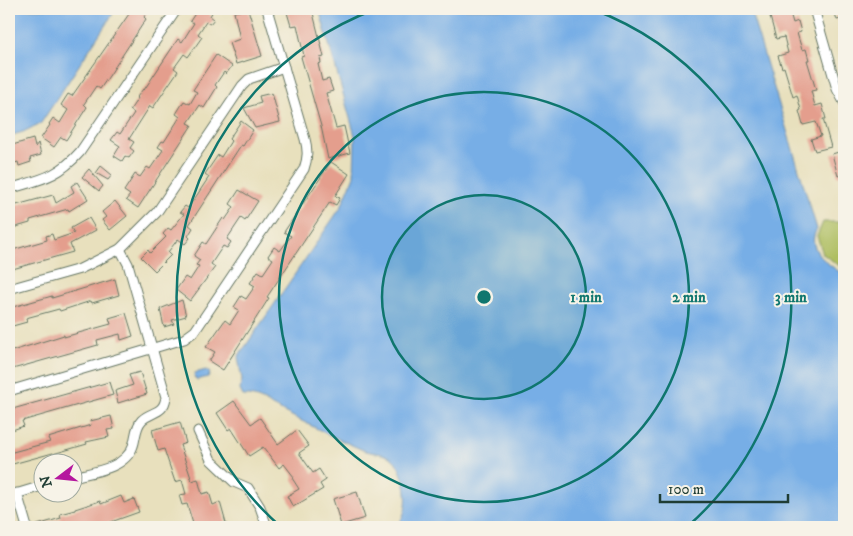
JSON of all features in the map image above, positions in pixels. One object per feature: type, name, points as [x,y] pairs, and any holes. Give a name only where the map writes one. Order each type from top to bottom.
[{"type":"street","points":[[9,189],[52,176],[69,165],[80,152],[177,9]]},
{"type":"street","points":[[9,391],[184,339],[196,331],[304,169],[308,155],[267,9]]},
{"type":"street","points":[[814,9],[837,89],[844,102]]},
{"type":"street","points":[[9,289],[80,269],[120,249],[157,212],[242,86],[249,79],[284,68]]},
{"type":"street","points":[[82,474],[120,463],[132,449],[138,426],[142,420],[163,408],[165,403],[166,397],[128,264],[120,249]]},
{"type":"street","points":[[198,430],[211,460],[234,482],[248,488],[260,507],[266,527]]},
{"type":"street","points":[[27,527],[13,494],[32,489]]},
{"type":"green space","points":[[844,220],[844,269],[823,254],[817,236],[823,222],[840,222]]},
{"type":"water","points":[[9,9],[116,9],[41,123],[23,132],[9,136]]},
{"type":"water","points":[[319,9],[750,9],[817,229],[814,237],[816,250],[826,262],[844,275],[844,527],[398,527],[405,508],[406,494],[400,470],[392,458],[363,450],[262,400],[243,396],[240,390],[242,380],[238,357],[341,207],[354,176],[355,136]]},
{"type":"water","points":[[206,370],[210,373],[208,377],[197,380],[194,377],[195,373]]},
{"type":"building","points":[[121,9],[150,9],[144,17],[146,19],[100,89],[96,86],[84,104],[87,107],[66,140],[61,137],[54,147],[41,138],[53,118],[60,123],[68,110],[61,105],[68,94],[72,96],[129,14]]},
{"type":"building","points":[[198,9],[214,9],[210,16],[214,19],[210,24],[206,22],[198,34],[202,37],[188,57],[184,54],[174,68],[178,71],[153,108],[150,106],[129,139],[134,142],[130,148],[134,151],[129,158],[125,156],[122,161],[114,156],[120,146],[111,140],[117,132],[120,134],[134,113],[130,110],[137,97],[144,90],[178,39],[182,42],[194,23],[190,21]]},
{"type":"building","points":[[248,9],[262,56],[236,64],[229,43],[240,39],[234,12]]},
{"type":"building","points":[[286,9],[312,9],[324,57],[320,58],[321,63],[318,64],[322,81],[329,79],[333,91],[326,93],[336,128],[344,126],[350,153],[328,159],[321,126],[301,57],[304,56],[297,25],[291,26]]},
{"type":"building","points":[[768,9],[789,9],[793,23],[798,21],[801,32],[797,33],[802,50],[806,49],[809,60],[807,60],[816,90],[811,91],[815,106],[822,104],[826,119],[823,119],[831,147],[815,151],[811,139],[821,136],[816,122],[803,125],[797,95],[793,97],[784,67],[782,68],[778,56],[788,53],[784,37],[776,39]]},
{"type":"building","points":[[844,9],[844,18],[837,20],[834,10]]},
{"type":"building","points":[[216,55],[232,66],[226,74],[224,72],[215,85],[217,87],[204,108],[200,105],[188,123],[192,125],[138,208],[126,200],[130,195],[124,191],[135,174],[140,177],[147,167],[150,169],[163,150],[158,147],[162,141],[164,142],[180,117],[176,114],[184,101],[190,104],[197,92],[193,90]]},
{"type":"building","points":[[272,93],[280,122],[255,128],[244,108],[261,103],[259,96]]},
{"type":"building","points":[[241,121],[253,130],[243,146],[241,145],[189,225],[193,228],[188,236],[190,238],[185,244],[178,239],[168,252],[171,255],[155,271],[141,257],[148,250],[150,253],[166,237],[163,234],[168,228],[171,230],[184,214],[180,212],[185,206],[188,208],[197,195],[209,177],[205,174],[218,155],[221,157],[231,141],[229,139]]},
{"type":"building","points":[[33,139],[35,147],[38,143],[41,155],[30,158],[31,162],[19,166],[18,162],[9,165],[9,146]]},
{"type":"building","points":[[842,151],[844,174],[838,176],[832,154]]},
{"type":"building","points":[[331,162],[349,174],[335,196],[340,198],[336,205],[330,202],[267,297],[269,298],[223,370],[209,361],[215,352],[206,347],[225,320],[230,324],[239,310],[234,307],[241,296],[246,299],[255,286],[250,283],[258,271],[263,274],[273,259],[268,256],[274,247],[280,251],[291,236],[284,232]]},
{"type":"building","points":[[101,166],[112,175],[108,180],[96,173]]},
{"type":"building","points":[[89,169],[103,186],[99,191],[82,177]]},
{"type":"building","points":[[77,182],[88,199],[69,211],[68,209],[30,220],[30,223],[9,229],[9,207],[53,195],[56,203],[74,192],[71,186]]},
{"type":"building","points":[[239,190],[258,201],[245,221],[241,218],[227,239],[231,242],[227,248],[223,246],[211,264],[215,267],[190,301],[176,290],[185,277],[190,280],[199,266],[196,265],[200,260],[194,256],[203,242],[206,244],[223,218],[225,220],[234,207],[230,204]]},
{"type":"building","points":[[115,201],[127,216],[110,230],[102,220],[106,217],[102,212]]},
{"type":"building","points":[[89,218],[96,230],[70,244],[73,252],[9,270],[9,251],[47,240],[46,236],[52,234],[54,240],[74,233],[71,228]]},
{"type":"building","points":[[115,279],[119,295],[26,318],[27,322],[9,327],[9,308],[52,296],[52,298]]},
{"type":"building","points":[[182,300],[186,316],[172,320],[174,324],[164,327],[160,309]]},
{"type":"building","points":[[126,313],[133,336],[121,340],[120,334],[97,340],[98,345],[9,370],[9,352],[64,335],[64,337],[111,324],[109,318]]},
{"type":"building","points":[[140,372],[147,394],[118,403],[115,391],[133,385],[129,375]]},
{"type":"building","points":[[109,382],[113,395],[22,421],[24,426],[9,431],[9,410]]},
{"type":"building","points":[[234,401],[251,424],[260,418],[278,444],[297,430],[309,446],[299,453],[313,473],[319,469],[326,480],[320,484],[323,489],[293,507],[287,496],[299,489],[292,478],[294,477],[284,464],[279,468],[263,447],[249,456],[231,428],[228,430],[217,413]]},
{"type":"building","points":[[111,416],[114,429],[107,430],[109,437],[86,442],[87,444],[53,454],[32,454],[32,459],[9,465],[9,453],[50,442],[48,438],[91,425],[90,421]]},
{"type":"building","points":[[180,422],[186,443],[180,445],[192,481],[198,479],[202,494],[209,492],[213,505],[220,502],[227,527],[194,527],[187,504],[182,505],[179,495],[186,494],[182,480],[175,482],[164,449],[158,451],[152,430]]},
{"type":"building","points":[[357,492],[365,518],[341,525],[333,499]]},
{"type":"building","points":[[121,496],[124,503],[134,499],[139,512],[97,527],[37,527],[37,525],[61,518],[60,514],[100,501],[101,504]]}]
